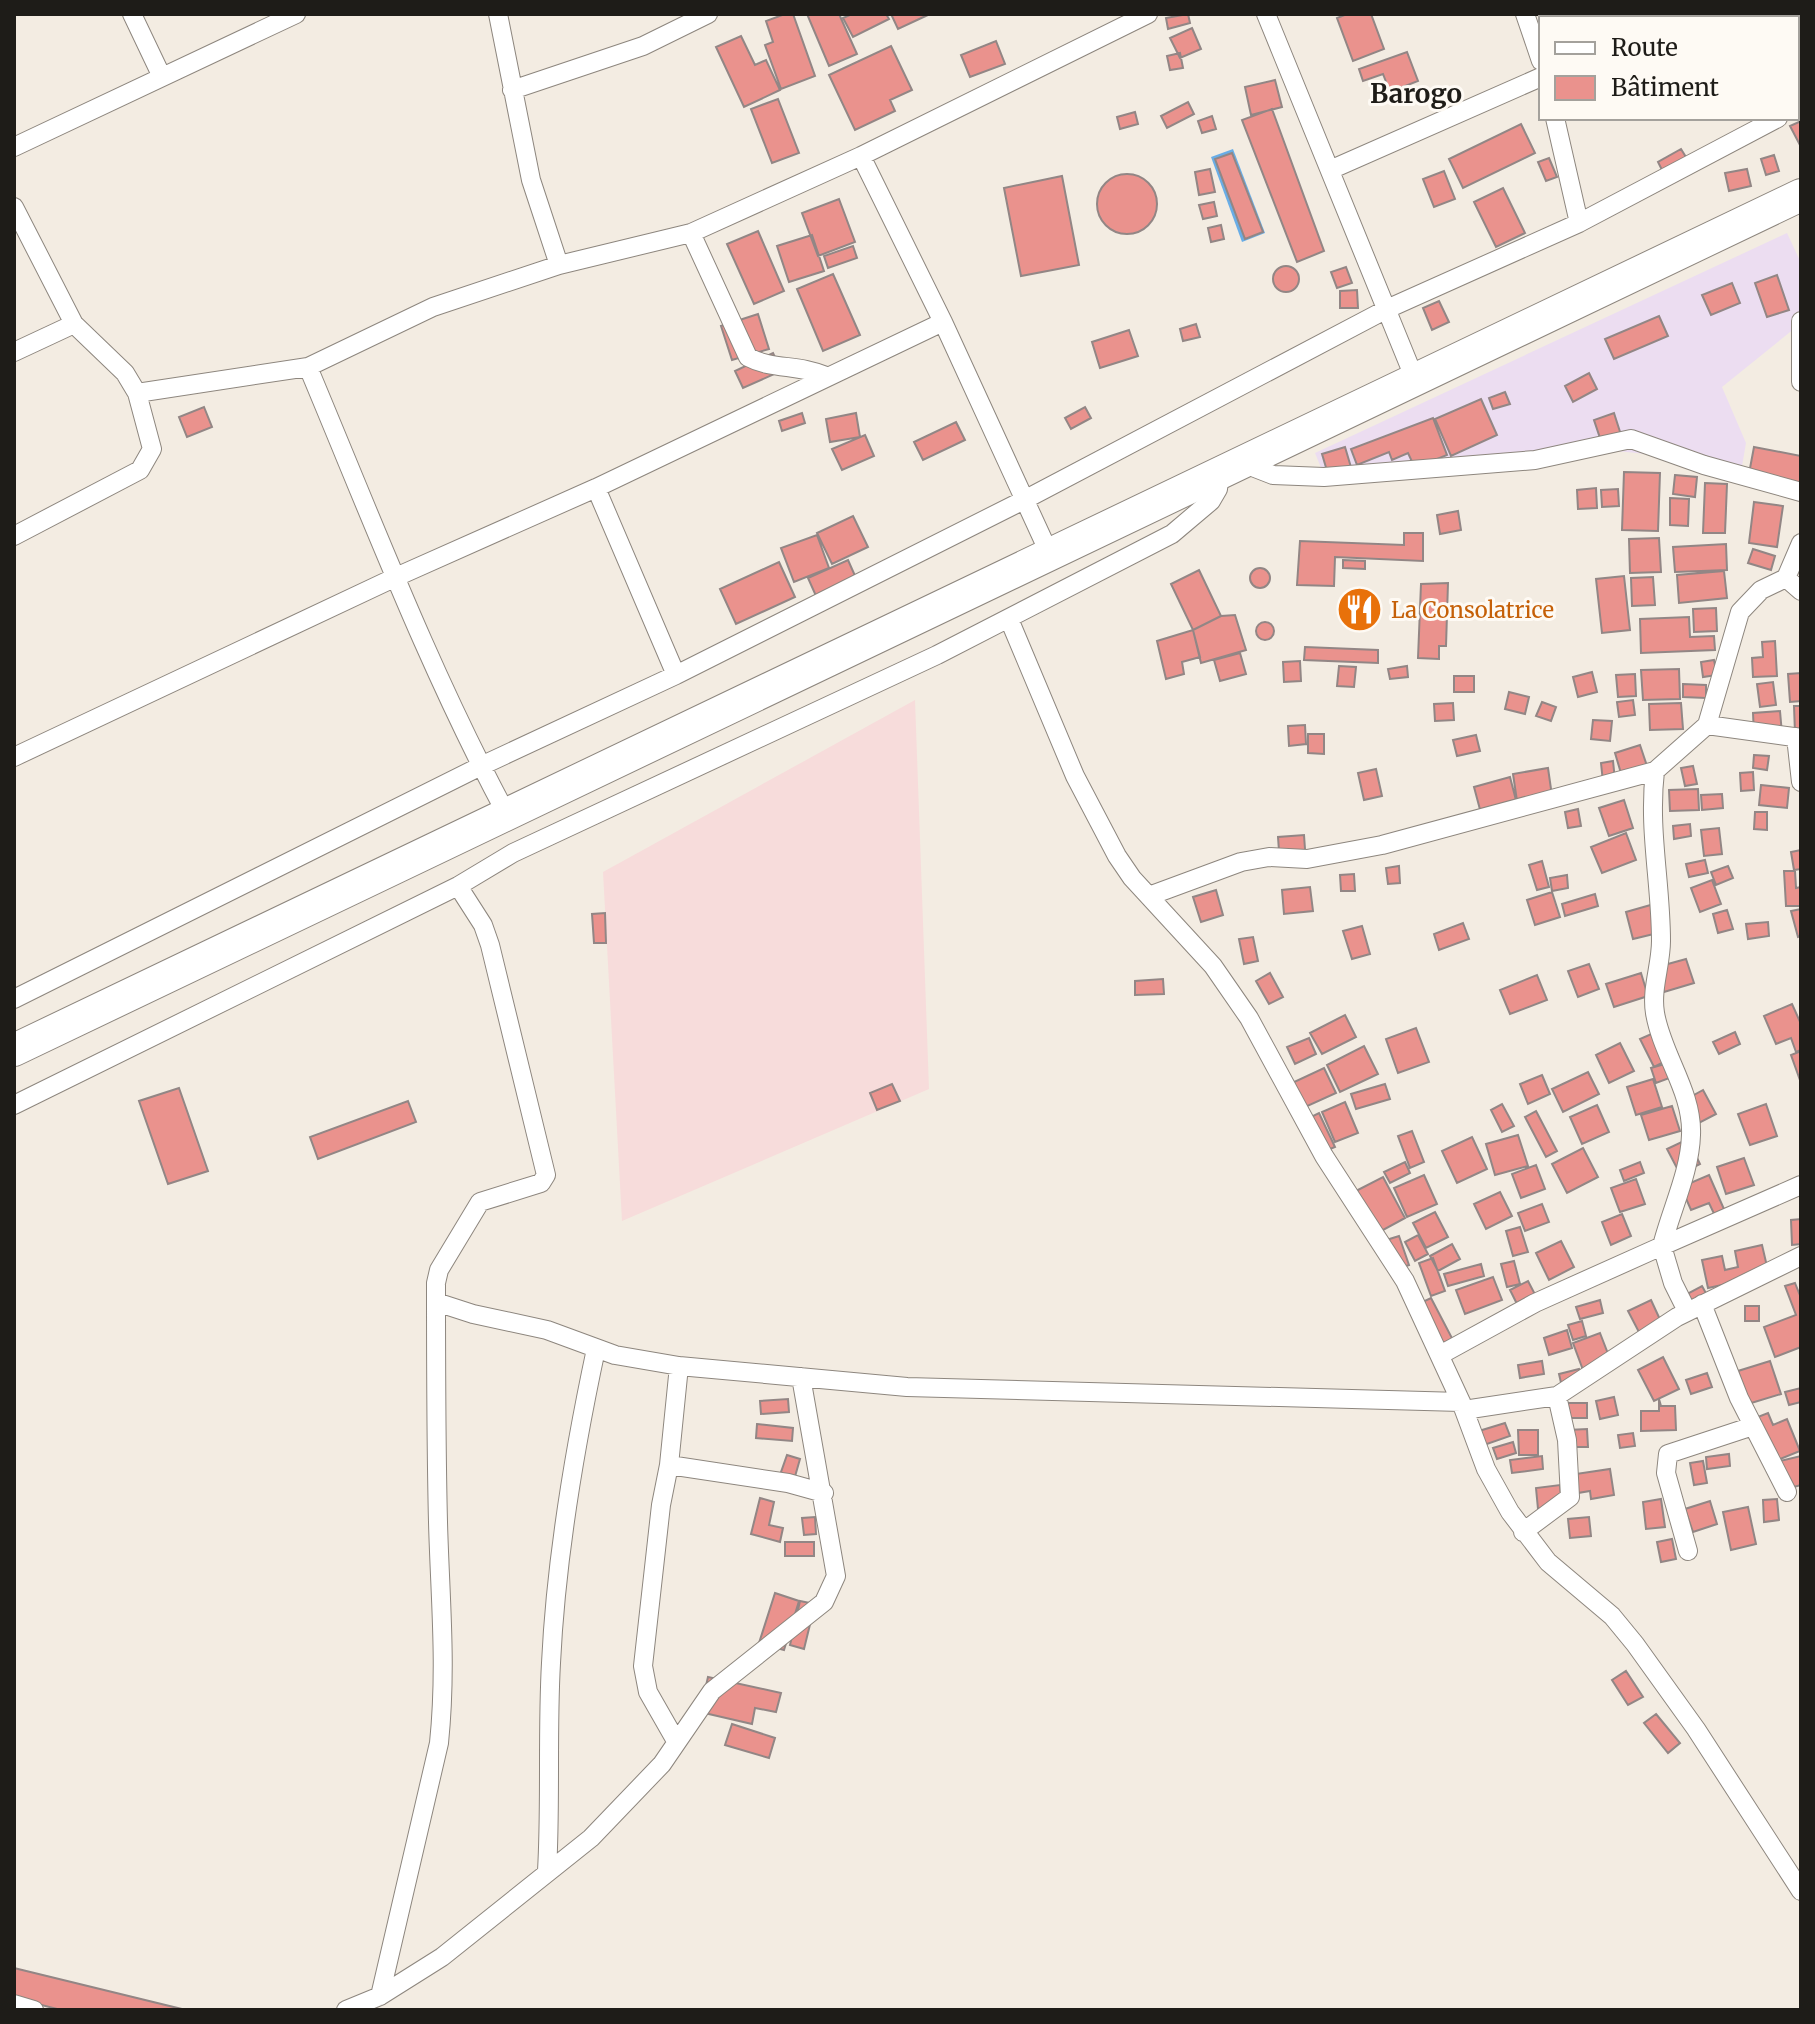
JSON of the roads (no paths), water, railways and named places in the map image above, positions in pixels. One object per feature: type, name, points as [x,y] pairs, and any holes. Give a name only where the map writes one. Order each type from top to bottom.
[{"type":"highway","points":[[14,1050],[1233,466],[1416,382],[1801,195]]},
{"type":"street","points":[[132,14],[162,77]]},
{"type":"street","points":[[14,147],[296,14]]},
{"type":"street","points":[[498,14],[531,180],[559,265]]},
{"type":"street","points":[[512,90],[643,46],[708,14]]},
{"type":"street","points":[[137,393],[308,367],[433,307],[559,265],[691,233],[861,156],[1118,20],[1148,14]]},
{"type":"street","points":[[1266,14],[1416,382]]},
{"type":"street","points":[[1525,14],[1539,55]]},
{"type":"street","points":[[1330,170],[1539,78]]},
{"type":"street","points":[[1555,120],[1579,223]]},
{"type":"street","points":[[14,999],[481,766],[676,675],[1026,499],[1387,309],[1579,223],[1774,120]]},
{"type":"street","points":[[861,156],[943,322],[1050,555]]},
{"type":"street","points":[[14,207],[74,324],[108,355],[137,393],[150,431],[152,449],[148,461],[140,470],[14,536]]},
{"type":"street","points":[[691,233],[748,357],[761,364],[807,367],[826,376]]},
{"type":"street","points":[[1801,321],[1801,382]]},
{"type":"street","points":[[14,757],[396,577],[596,488],[943,322]]},
{"type":"street","points":[[14,352],[74,324]]},
{"type":"street","points":[[308,367],[396,577],[481,766],[507,815]]},
{"type":"street","points":[[14,1105],[458,886],[513,853],[1009,619],[1172,534],[1211,501],[1233,466],[1255,468],[1273,475],[1324,477],[1535,460],[1631,439],[1704,465],[1801,492]]},
{"type":"street","points":[[596,488],[676,675]]},
{"type":"street","points":[[1149,896],[1241,862],[1269,857],[1307,859],[1367,848],[1655,771],[1707,725],[1740,612],[1750,598],[1786,578],[1801,543]]},
{"type":"street","points":[[1786,578],[1801,591]]},
{"type":"street","points":[[1009,619],[1075,776],[1117,856],[1213,966],[1249,1018],[1324,1156],[1405,1281],[1463,1406],[1486,1469],[1523,1532],[1548,1562],[1612,1616],[1635,1644],[1696,1729],[1801,1891]]},
{"type":"street","points":[[1707,725],[1798,737],[1801,782]]},
{"type":"street","points":[[1655,771],[1652,833],[1661,941],[1654,1007],[1670,1063],[1688,1104],[1691,1134],[1684,1175],[1662,1246],[1673,1283],[1695,1308],[1787,1492]]},
{"type":"street","points":[[380,1996],[439,1743],[443,1710],[446,1648],[435,1427],[439,1270],[480,1202],[541,1183],[546,1175],[490,945],[483,925],[458,886]]},
{"type":"street","points":[[1440,1355],[1535,1303],[1801,1185]]},
{"type":"street","points":[[436,1302],[473,1314],[547,1330],[596,1349],[679,1366],[907,1387],[1463,1406],[1557,1396],[1695,1308],[1801,1256]]},
{"type":"street","points":[[547,1871],[551,1799],[551,1664],[566,1505],[596,1349]]},
{"type":"street","points":[[676,1741],[648,1692],[643,1666],[679,1366]]},
{"type":"street","points":[[346,2010],[380,1996],[442,1957],[591,1838],[662,1764],[712,1691],[824,1602],[836,1576],[824,1493],[801,1377]]},
{"type":"street","points":[[1523,1532],[1570,1497],[1567,1440],[1557,1396]]},
{"type":"street","points":[[1688,1551],[1665,1467],[1668,1454],[1753,1426]]},
{"type":"street","points":[[669,1465],[788,1483],[824,1493]]},
{"type":"street","points":[[14,2004],[34,2010]]},
{"type":"water","points":[[1233,149],[1265,233],[1242,242],[1211,157]]},
{"type":"place","name":"La Consolatrice","points":[[1360,610]]},
{"type":"district","name":"Barogo","points":[[1416,94]]}]
